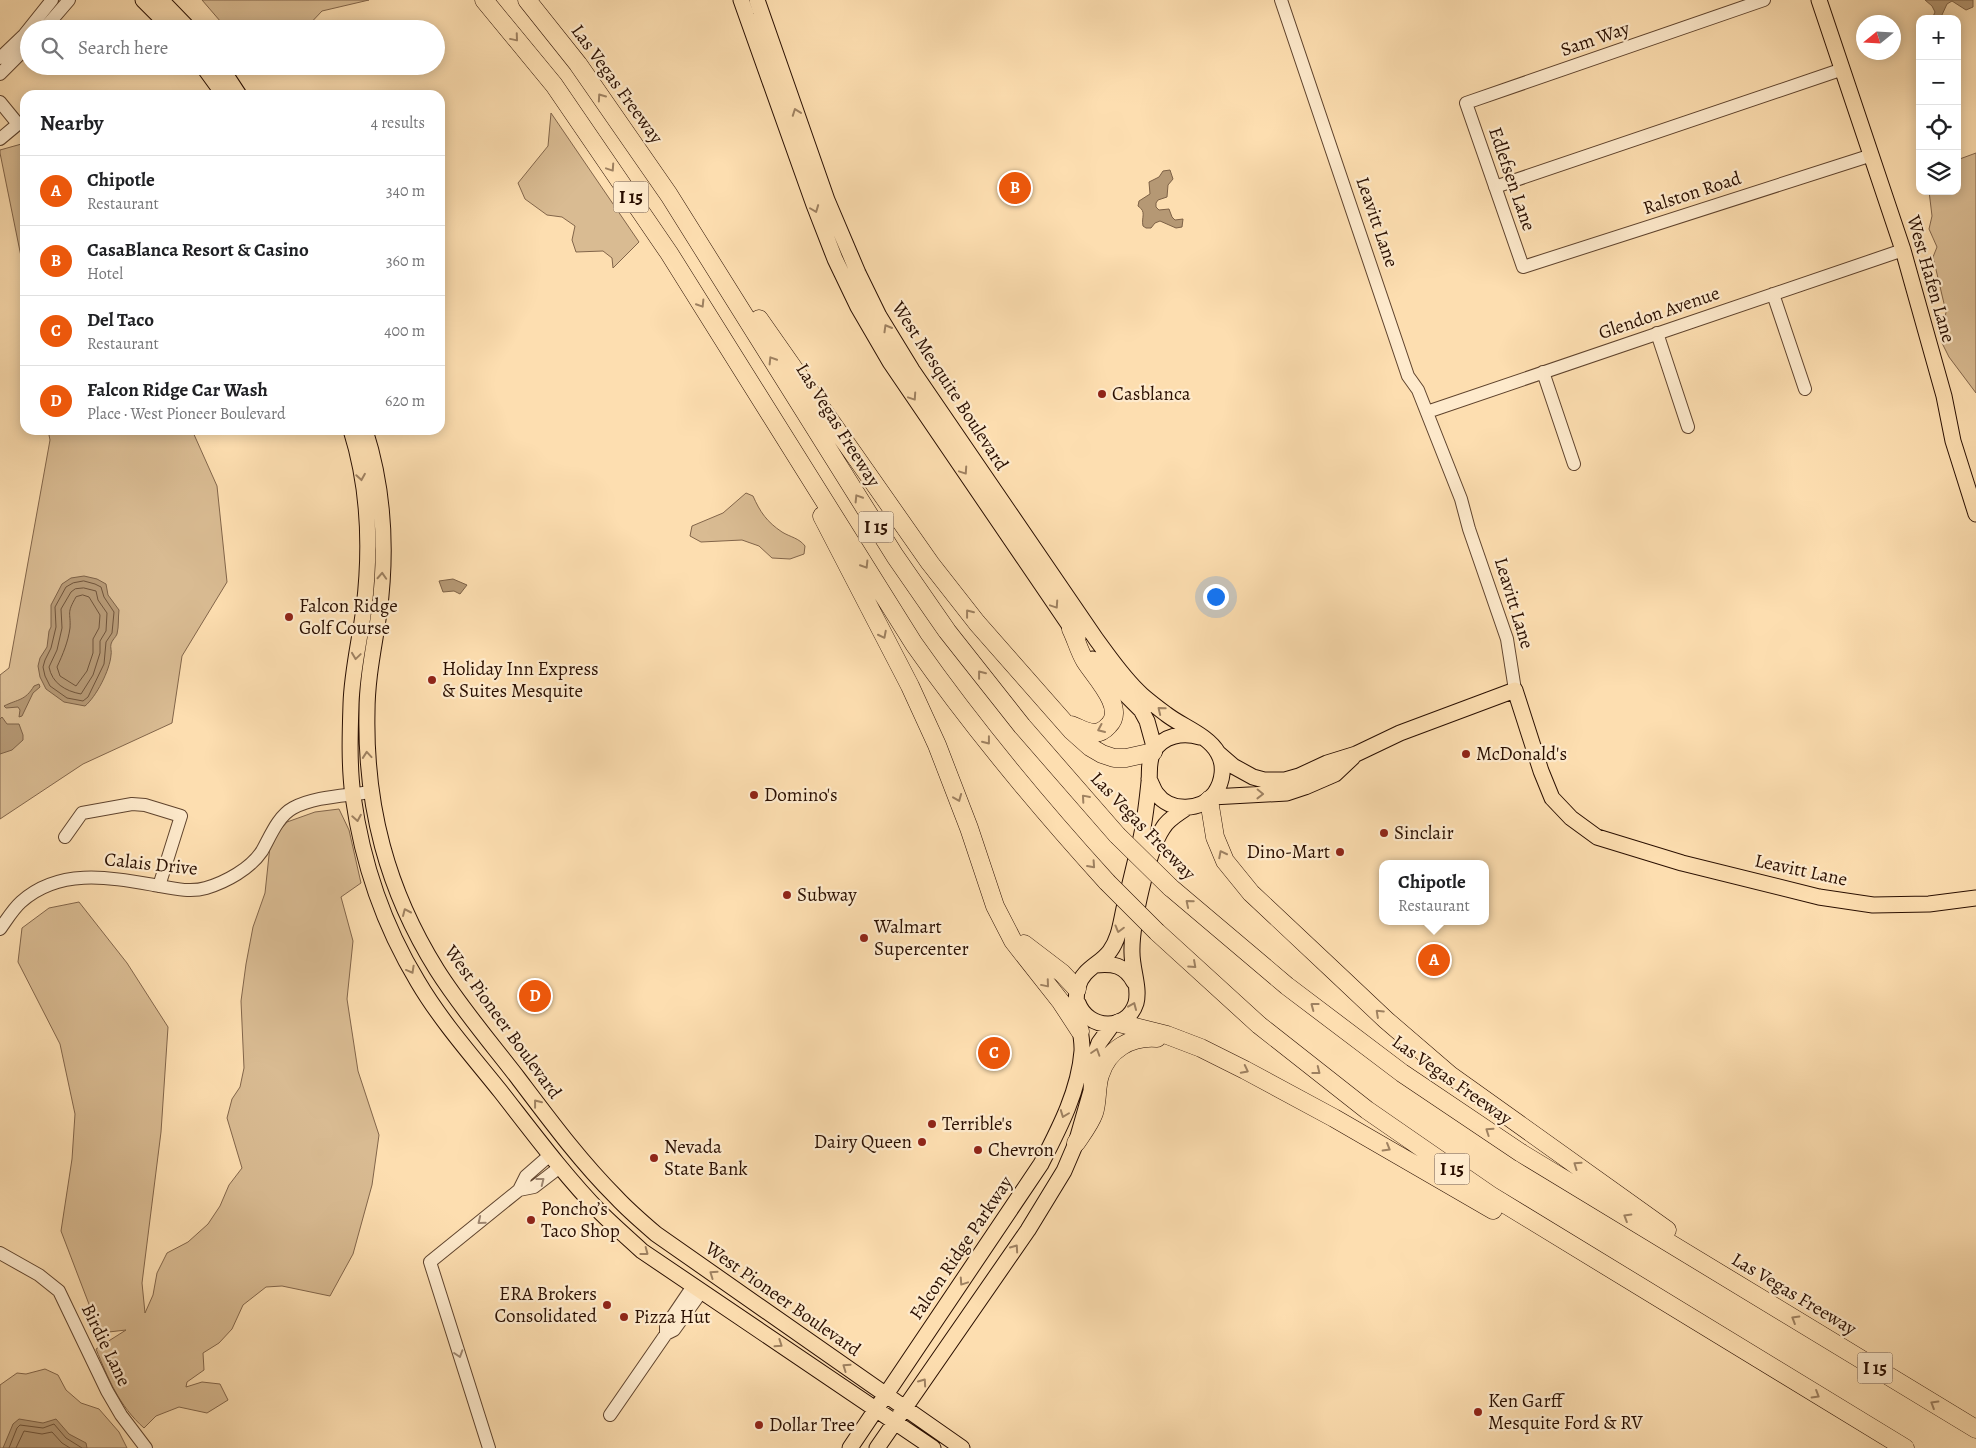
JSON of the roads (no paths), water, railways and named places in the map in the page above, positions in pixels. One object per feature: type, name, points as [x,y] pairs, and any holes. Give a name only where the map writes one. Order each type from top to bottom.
[{"type":"highway","name":"I 15","points":[[484,0],[554,85],[669,253],[914,644],[950,695],[1059,829],[1107,882],[1157,932],[1259,1025],[1367,1110],[1490,1195],[1905,1448]]},
{"type":"highway","name":"Las Vegas Freeway","points":[[528,0],[578,64],[669,195],[905,571],[947,631],[1016,719],[1117,835],[1170,887],[1287,986],[1402,1073],[1521,1153],[1976,1429]]},
{"type":"highway","points":[[669,195],[707,245],[930,563],[976,623],[1072,730],[1090,747],[1108,756],[1126,758],[1154,751]]},
{"type":"highway","points":[[764,405],[910,686],[937,745],[969,828],[995,906],[1013,942],[1061,1002],[1080,1031]]},
{"type":"highway","points":[[1068,724],[1082,732],[1100,732],[1106,729],[1112,722],[1115,714],[1113,703],[1084,659],[1071,629]]},
{"type":"highway","points":[[1201,803],[1220,850],[1237,876],[1275,916],[1421,1051],[1475,1093],[1773,1306]]},
{"type":"highway","points":[[1008,931],[1062,973],[1077,994]]},
{"type":"highway","points":[[1115,1024],[1167,1035],[1201,1048],[1334,1118],[1774,1369]]},
{"type":"highway","points":[[1076,1144],[1094,1113],[1100,1076],[1106,1060],[1116,1049],[1138,1038],[1147,1037],[1201,1048]]},
{"type":"main road","points":[[143,0],[163,20]]},
{"type":"main road","points":[[161,0],[181,20]]},
{"type":"main road","name":"West Mesquite Boulevard","points":[[742,0],[814,206],[835,259],[858,307],[890,362],[1071,629],[1099,668],[1140,710],[1148,722],[1154,751]]},
{"type":"main road","name":"West Mesquite Boulevard","points":[[757,0],[768,35],[844,241],[862,282],[896,344],[1123,676],[1141,694],[1167,715],[1201,737]]},
{"type":"main road","name":"West Hafen Lane","points":[[1819,0],[1903,250],[1944,396],[1957,456],[1976,514]]},
{"type":"main road","points":[[750,24],[768,35]]},
{"type":"main road","points":[[210,75],[220,90]]},
{"type":"main road","points":[[226,75],[236,90]]},
{"type":"main road","name":"West Pioneer Boulevard","points":[[352,435],[357,450],[369,544],[364,610],[351,700],[350,750],[353,795],[363,848],[379,900],[400,950],[414,975],[446,1022],[550,1155],[600,1212],[642,1251],[933,1448]]},
{"type":"main road","name":"West Pioneer Boulevard","points":[[366,435],[380,499],[383,546],[379,614],[370,660],[367,696],[366,746],[370,792],[382,844],[396,890],[415,932],[462,1006],[567,1141],[615,1196],[656,1234],[962,1448]]},
{"type":"main road","points":[[1115,1024],[1099,1023],[1091,1019],[1084,1013],[1077,994],[1080,981],[1085,973],[1110,952],[1119,932],[1143,832],[1149,765],[1154,751],[1166,739],[1180,734],[1201,737],[1233,766],[1264,780],[1276,781],[1300,776],[1327,763],[1356,754],[1400,733],[1515,690]]},
{"type":"main road","name":"Leavitt Lane","points":[[1515,690],[1540,771],[1552,798],[1571,818],[1597,837],[1682,863],[1820,897],[1873,905],[1928,904],[1976,898]]},
{"type":"main road","points":[[877,1448],[1048,1198],[1064,1171],[1076,1144],[1091,1091],[1094,1060],[1099,1043],[1115,1024],[1132,1011],[1136,1002],[1131,940],[1154,843],[1164,826],[1173,816],[1201,803],[1219,788],[1222,764],[1218,753]]},
{"type":"main road","points":[[1149,779],[1157,794],[1170,805],[1288,793],[1335,774],[1356,754]]},
{"type":"main road","points":[[1095,965],[1117,965],[1131,975],[1135,984]]},
{"type":"main road","name":"Falcon Ridge Parkway","points":[[850,1448],[1042,1164],[1077,1082],[1082,1050],[1077,994]]},
{"type":"main road","points":[[550,1155],[567,1141]]},
{"type":"main road","points":[[560,1166],[578,1154]]},
{"type":"street","points":[[36,20],[52,0]]},
{"type":"street","points":[[52,20],[69,0]]},
{"type":"street","name":"Leavitt Lane","points":[[1281,0],[1408,376],[1418,390],[1461,499],[1469,529],[1507,638],[1515,690]]},
{"type":"street","name":"Sam Way","points":[[1466,104],[1764,0]]},
{"type":"street","points":[[0,58],[20,38]]},
{"type":"street","points":[[0,74],[20,55]]},
{"type":"street","points":[[1495,187],[1842,68]]},
{"type":"street","points":[[0,102],[18,124],[0,139]]},
{"type":"street","name":"Edlefsen Lane","points":[[1466,104],[1523,267]]},
{"type":"street","name":"Ralston Road","points":[[1523,267],[1872,155]]},
{"type":"street","name":"Glendon Avenue","points":[[1427,412],[1903,250]]},
{"type":"street","points":[[1773,294],[1805,389]]},
{"type":"street","points":[[1658,333],[1688,427]]},
{"type":"street","points":[[1543,372],[1574,464]]},
{"type":"street","name":"Calais Drive","points":[[0,929],[20,902],[46,886],[78,877],[107,877],[182,890],[205,889],[235,876],[260,853],[277,825],[292,809],[312,801],[370,792]]},
{"type":"street","points":[[65,836],[82,813],[132,804],[145,805],[181,816],[160,886]]},
{"type":"street","points":[[490,1448],[430,1262],[519,1190],[526,1176],[550,1155]]},
{"type":"street","points":[[519,1190],[534,1187],[560,1166]]},
{"type":"street","name":"Birdie Lane","points":[[2,1254],[59,1291],[107,1391],[121,1415],[146,1448]]},
{"type":"street","points":[[610,1415],[666,1334],[666,1326],[698,1289]]},
{"type":"water","points":[[1925,0],[1973,0],[1973,7],[1966,10],[1952,1],[1947,4],[1942,15],[1934,15],[1935,12],[1932,6]]},
{"type":"water","points":[[1170,170],[1173,179],[1168,185],[1167,197],[1158,200],[1156,207],[1159,210],[1169,209],[1175,220],[1183,219],[1182,227],[1176,228],[1160,221],[1151,228],[1146,228],[1143,226],[1143,213],[1138,206],[1139,201],[1150,194],[1149,182],[1159,177],[1163,171]]},
{"type":"water","points":[[84,576],[97,579],[106,584],[108,595],[119,610],[118,631],[111,644],[108,668],[98,690],[85,706],[64,702],[46,689],[40,677],[38,666],[40,658],[47,647],[51,627],[51,605],[62,584],[71,578]]},
{"type":"water","points":[[453,579],[467,585],[460,594],[454,591],[443,592],[439,581]]},
{"type":"water","points":[[39,684],[40,687],[33,693],[22,716],[19,717],[20,710],[18,707],[6,708],[4,706],[21,699],[34,686]]},
{"type":"water","points":[[2,717],[7,724],[19,724],[23,740],[12,750],[0,754],[0,719]]},
{"type":"water","points":[[19,1419],[43,1423],[56,1419],[69,1434],[86,1443],[87,1448],[3,1448],[13,1424]]},
{"type":"place","name":"CasaBlanca Resort & Casino","points":[[1015,188]]},
{"type":"place","name":"Casblanca","points":[[1102,394]]},
{"type":"place","name":"Falcon Ridge Golf Course","points":[[289,617]]},
{"type":"place","name":"Holiday Inn Express & Suites Mesquite","points":[[432,680]]},
{"type":"place","name":"McDonald's","points":[[1466,754]]},
{"type":"place","name":"Domino's","points":[[754,795]]},
{"type":"place","name":"Sinclair","points":[[1384,833]]},
{"type":"place","name":"Dino-Mart","points":[[1340,852]]},
{"type":"place","name":"Subway","points":[[787,895]]},
{"type":"place","name":"Walmart Supercenter","points":[[864,938]]},
{"type":"place","name":"Chipotle","points":[[1434,960]]},
{"type":"place","name":"Falcon Ridge Car Wash","points":[[535,996]]},
{"type":"place","name":"Del Taco","points":[[994,1053]]},
{"type":"place","name":"Terrible's","points":[[932,1124]]},
{"type":"place","name":"Dairy Queen","points":[[922,1142]]},
{"type":"place","name":"Chevron","points":[[978,1150]]},
{"type":"place","name":"Nevada State Bank","points":[[654,1158]]},
{"type":"place","name":"Poncho’s Taco Shop","points":[[531,1220]]},
{"type":"place","name":"ERA Brokers Consolidated","points":[[607,1305]]},
{"type":"place","name":"Pizza Hut","points":[[624,1317]]},
{"type":"place","name":"Ken Garff Mesquite Ford & RV","points":[[1478,1412]]},
{"type":"place","name":"Dollar Tree","points":[[759,1425]]}]
